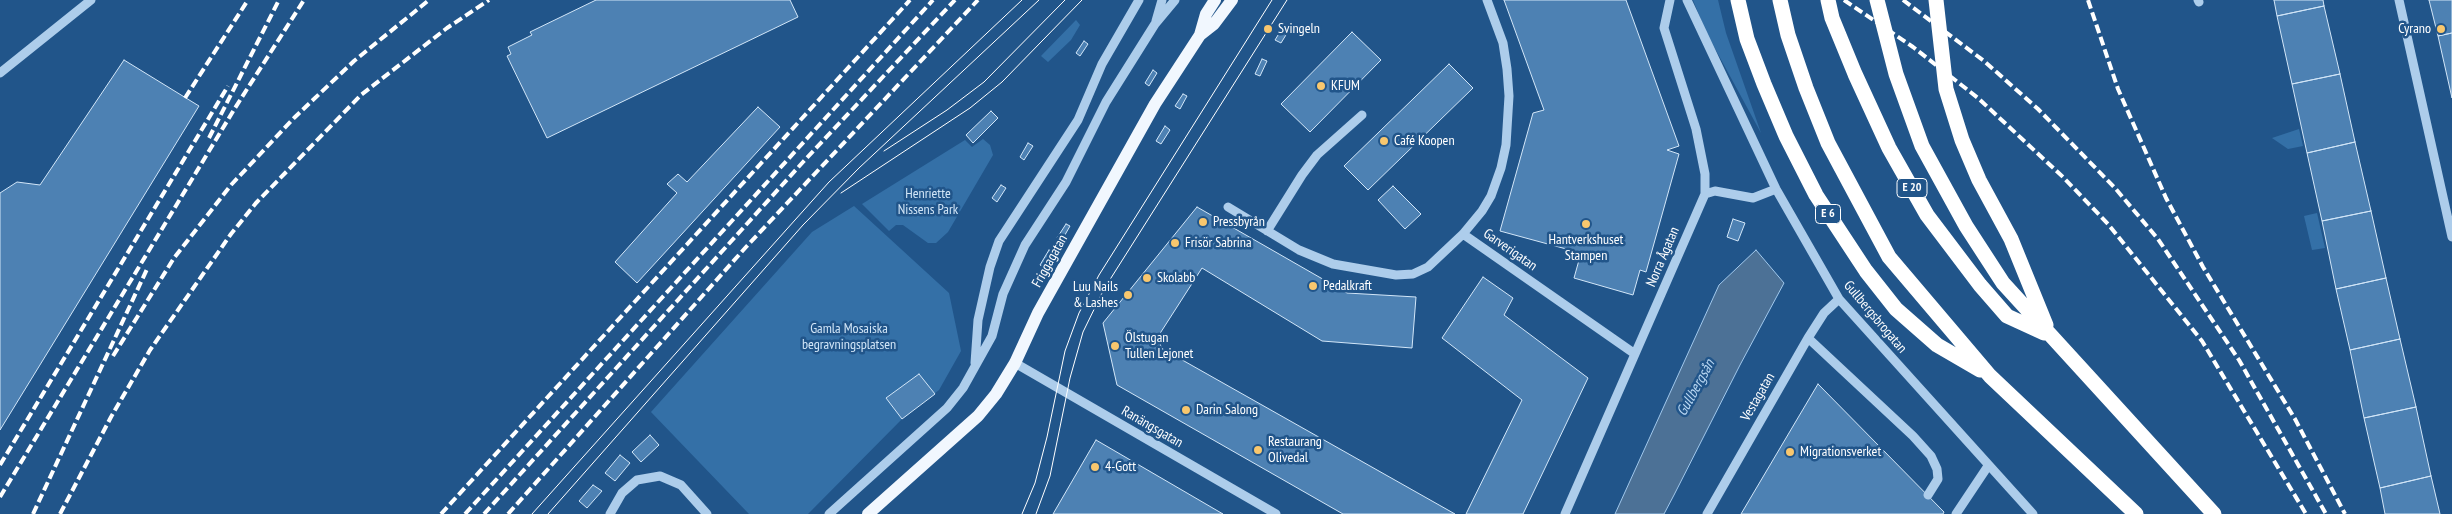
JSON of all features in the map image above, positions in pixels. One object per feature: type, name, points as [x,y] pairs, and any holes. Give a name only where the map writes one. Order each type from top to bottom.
[{"type":"highway","name":"E 6","points":[[1738,0],[1747,39],[1786,136],[1816,195],[1866,271],[1896,309],[1937,345],[1990,376]]},
{"type":"highway","name":"E 6","points":[[1780,0],[1788,35],[1806,88],[1828,143],[1889,257],[1990,376],[2136,514]]},
{"type":"highway","name":"E 20","points":[[1828,0],[1832,18],[1889,148],[1927,215],[1980,285],[2007,316],[2050,336]]},
{"type":"highway","points":[[1877,0],[1896,74],[1922,146],[1966,226],[2003,283],[2214,514]]},
{"type":"highway","points":[[1936,0],[1946,89],[1962,140],[1979,180],[2011,239],[2050,336]]},
{"type":"main road","points":[[1200,35],[1206,14],[1215,0]]},
{"type":"main road","name":"Friggagatan","points":[[868,514],[978,416],[996,394],[1015,363],[1038,313],[1155,104],[1200,35],[1214,24],[1232,0]]},
{"type":"street","points":[[0,73],[91,0]]},
{"type":"street","points":[[975,365],[978,320],[990,267],[999,241],[1078,120],[1102,64],[1139,0]]},
{"type":"street","points":[[1155,24],[1162,0]]},
{"type":"street","points":[[829,514],[947,408],[963,388],[992,336],[1003,294],[1026,245],[1066,182],[1102,109],[1155,24],[1175,0]]},
{"type":"street","points":[[1463,234],[1482,211],[1491,196],[1501,168],[1506,145],[1509,96],[1507,69],[1503,43],[1486,0]]},
{"type":"street","name":"Norra Ågatan","points":[[1565,514],[1705,194],[1705,174],[1696,129],[1664,28],[1670,0]]},
{"type":"street","name":"Gullbergsbrogatan","points":[[1687,0],[1776,189],[1839,298],[2033,514]]},
{"type":"street","points":[[2399,0],[2452,237]]},
{"type":"street","points":[[1268,231],[1302,175],[1317,155],[1362,115]]},
{"type":"street","points":[[1705,194],[1715,191],[1753,198],[1776,189]]},
{"type":"street","name":"Garverigatan","points":[[1228,207],[1299,250],[1333,264],[1396,275],[1413,274],[1428,267],[1463,234],[1635,354]]},
{"type":"street","name":"Vestagatan","points":[[1707,514],[1808,338],[1824,313],[1839,298]]},
{"type":"street","points":[[1808,338],[1913,436],[1931,456],[1937,469],[1938,479],[1928,495]]},
{"type":"street","name":"Ranängsgatan","points":[[1015,363],[1276,514]]},
{"type":"street","points":[[1956,514],[1988,466]]},
{"type":"street","points":[[610,514],[622,493],[637,480],[660,476],[681,485],[707,514]]},
{"type":"green space","points":[[1693,0],[1718,0],[1726,33],[1761,133],[1706,32]]},
{"type":"green space","points":[[1076,20],[1080,25],[1071,40],[1048,62],[1041,56]]},
{"type":"green space","points":[[2299,129],[2303,146],[2288,149],[2272,138]]},
{"type":"green space","name":"Henriette Nissens Park","points":[[983,139],[990,145],[993,155],[948,232],[936,243],[928,243],[903,225],[896,225],[889,231],[862,204],[965,140],[972,147]]},
{"type":"green space","name":"Gamla Mosaiska begravningsplatsen","points":[[854,206],[949,293],[961,351],[939,390],[902,419],[808,514],[749,514],[651,412],[812,232]]},
{"type":"green space","points":[[2317,213],[2325,248],[2312,250],[2304,216]]},
{"type":"water","name":"Gullbergsån","points":[[1756,250],[1784,283],[1664,514],[1615,514],[1719,285]]},
{"type":"building","points":[[596,0],[790,0],[798,17],[547,138],[507,56],[511,54],[508,47],[532,35],[530,32]]},
{"type":"building","points":[[1504,0],[1626,0],[1679,146],[1667,150],[1679,154],[1646,272],[1640,270],[1633,295],[1574,278],[1581,253],[1500,231],[1533,113],[1544,110]]},
{"type":"building","points":[[2274,0],[2323,0],[2324,6],[2277,16]]},
{"type":"building","points":[[2429,0],[2452,0],[2452,33],[2438,36]]},
{"type":"building","points":[[2324,6],[2340,74],[2292,84],[2277,16]]},
{"type":"building","points":[[1283,27],[1289,30],[1281,43],[1275,40]]},
{"type":"building","points":[[1352,32],[1381,60],[1310,132],[1281,104]]},
{"type":"building","points":[[2452,33],[2452,98],[2438,36]]},
{"type":"building","points":[[1084,41],[1088,44],[1080,56],[1076,53]]},
{"type":"building","points":[[1262,59],[1267,61],[1260,76],[1255,74]]},
{"type":"building","points":[[124,60],[199,106],[0,430],[0,193],[17,182],[40,185]]},
{"type":"building","points":[[1449,64],[1473,88],[1368,190],[1344,166]]},
{"type":"building","points":[[1153,70],[1157,73],[1149,86],[1145,83]]},
{"type":"building","points":[[2340,74],[2355,142],[2307,153],[2292,84]]},
{"type":"building","points":[[1183,94],[1187,96],[1180,109],[1175,106]]},
{"type":"building","points":[[758,107],[780,127],[637,283],[615,262],[677,193],[667,184],[678,174],[687,182]]},
{"type":"building","points":[[991,111],[998,118],[973,143],[966,135]]},
{"type":"building","points":[[1165,126],[1170,130],[1161,144],[1156,141]]},
{"type":"building","points":[[2355,142],[2371,211],[2322,221],[2307,153]]},
{"type":"building","points":[[1028,143],[1033,146],[1024,160],[1020,157]]},
{"type":"building","points":[[1001,185],[1006,188],[997,202],[992,198]]},
{"type":"building","points":[[1393,186],[1421,214],[1405,229],[1378,200]]},
{"type":"building","points":[[1197,207],[1347,293],[1416,297],[1412,348],[1322,341],[1202,268],[1159,335],[1161,348],[1455,514],[1343,514],[1117,385],[1103,323]]},
{"type":"building","points":[[2371,211],[2386,278],[2336,289],[2322,221]]},
{"type":"building","points":[[1733,219],[1745,223],[1738,241],[1727,237]]},
{"type":"building","points":[[1066,224],[1070,226],[1062,240],[1057,238]]},
{"type":"building","points":[[1049,250],[1054,253],[1045,268],[1040,265]]},
{"type":"building","points":[[1483,277],[1513,298],[1504,315],[1588,378],[1523,514],[1466,514],[1522,400],[1442,338]]},
{"type":"building","points":[[2386,278],[2400,339],[2350,350],[2336,289]]},
{"type":"building","points":[[2400,339],[2416,407],[2364,418],[2350,350]]},
{"type":"building","points":[[919,374],[935,394],[902,419],[886,398]]},
{"type":"building","points":[[1818,384],[1944,512],[1943,514],[1741,514]]},
{"type":"building","points":[[2416,407],[2431,476],[2380,488],[2364,418]]},
{"type":"building","points":[[650,435],[659,445],[641,462],[632,452]]},
{"type":"building","points":[[1096,440],[1223,514],[1053,514]]},
{"type":"building","points":[[620,455],[630,463],[615,481],[605,473]]},
{"type":"building","points":[[2431,476],[2440,514],[2385,514],[2380,488]]},
{"type":"building","points":[[593,485],[602,491],[587,508],[579,501]]},
{"type":"tram line","points":[[532,514],[829,182],[1022,0]]},
{"type":"tram line","points":[[548,514],[803,225],[859,168],[1039,0]]},
{"type":"tram line","points":[[884,151],[947,110],[984,82],[1065,0]]},
{"type":"tram line","points":[[841,193],[970,108],[1002,82],[1082,0]]},
{"type":"tram line","points":[[1022,514],[1035,483],[1047,437],[1065,351],[1079,313],[1099,275],[1272,0]]},
{"type":"tram line","points":[[1036,514],[1050,476],[1070,378],[1083,332],[1104,289],[1287,0]]},
{"type":"railway","points":[[185,98],[248,0]]},
{"type":"railway","points":[[209,138],[279,0]]},
{"type":"railway","points":[[0,497],[235,108],[304,0]]},
{"type":"railway","points":[[113,356],[174,258],[231,185],[294,118],[354,61],[429,0]]},
{"type":"railway","points":[[60,514],[111,417],[150,350],[231,234],[256,203],[361,95],[447,28],[489,0]]},
{"type":"railway","points":[[441,514],[910,0]]},
{"type":"railway","points":[[465,514],[933,0]]},
{"type":"railway","points":[[484,514],[803,162],[955,0]]},
{"type":"railway","points":[[508,514],[746,247],[978,0]]},
{"type":"railway","points":[[1844,0],[1913,47],[1978,98],[2063,177],[2108,224],[2202,341],[2306,514]]},
{"type":"railway","points":[[1903,0],[1984,61],[2038,109],[2115,188],[2158,239],[2239,360],[2326,514]]},
{"type":"railway","points":[[2088,0],[2118,89],[2166,198],[2203,267],[2295,419],[2345,514]]},
{"type":"railway","points":[[0,465],[228,86]]},
{"type":"railway","points":[[33,514],[148,267]]},
{"type":"place","name":"Svingeln","points":[[1268,29]]},
{"type":"place","name":"Cyrano","points":[[2441,29]]},
{"type":"place","name":"KFUM","points":[[1321,86]]},
{"type":"place","name":"Café Koopen","points":[[1384,141]]},
{"type":"place","name":"Pressbyrån","points":[[1203,222]]},
{"type":"place","name":"Hantverkshuset Stampen","points":[[1586,224]]},
{"type":"place","name":"Frisör Sabrina","points":[[1175,243]]},
{"type":"place","name":"Skolabb","points":[[1147,278]]},
{"type":"place","name":"Pedalkraft","points":[[1313,286]]},
{"type":"place","name":"Luu Nails & Lashes","points":[[1128,295]]},
{"type":"place","name":"Ölstugan Tullen Lejonet","points":[[1115,346]]},
{"type":"place","name":"Darin Salong","points":[[1186,410]]},
{"type":"place","name":"Restaurang Olivedal","points":[[1258,450]]},
{"type":"place","name":"Migrationsverket","points":[[1790,452]]},
{"type":"place","name":"4-Gott","points":[[1095,467]]}]
